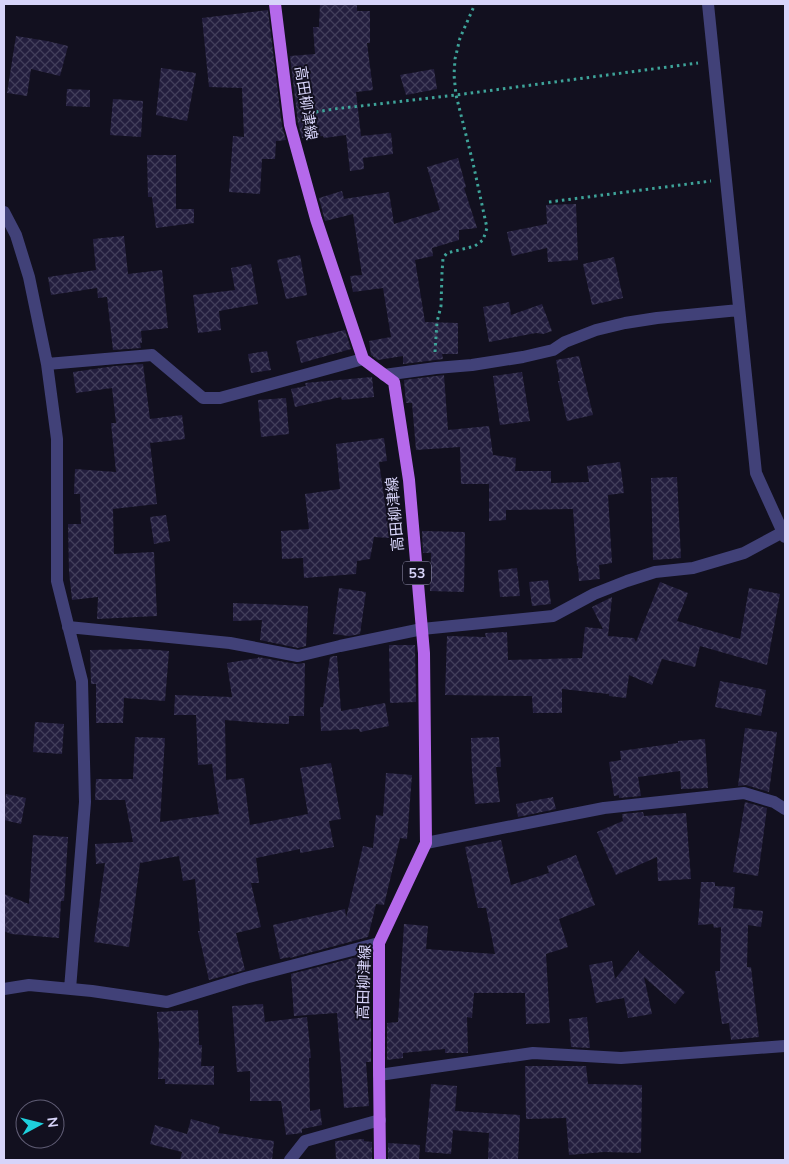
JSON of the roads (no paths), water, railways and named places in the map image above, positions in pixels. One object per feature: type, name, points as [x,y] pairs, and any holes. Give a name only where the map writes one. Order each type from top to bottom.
[{"type":"main road","name":"高田柳津線","points":[[275,4],[290,125],[316,219],[363,359],[394,382],[409,480],[424,653],[426,843],[379,943],[380,1160]]},
{"type":"street","points":[[68,627],[230,643],[298,656],[422,629],[553,616],[594,594],[627,581],[655,572],[693,568],[744,552],[784,534],[756,473],[708,4]]},
{"type":"street","points":[[4,212],[16,235],[29,277],[47,364],[57,439],[57,580],[82,681],[86,802],[70,989]]},
{"type":"street","points":[[384,375],[523,357],[553,350],[565,342],[596,330],[657,318],[740,310]]},
{"type":"street","points":[[47,364],[152,355],[203,398],[220,398],[363,359]]},
{"type":"street","points":[[426,843],[604,808],[744,793],[774,802],[785,809]]},
{"type":"street","points":[[4,988],[29,986],[70,989],[167,1002],[254,976],[379,943]]},
{"type":"street","points":[[379,1075],[533,1053],[621,1058],[785,1046]]},
{"type":"street","points":[[290,1160],[305,1141],[380,1120]]}]
